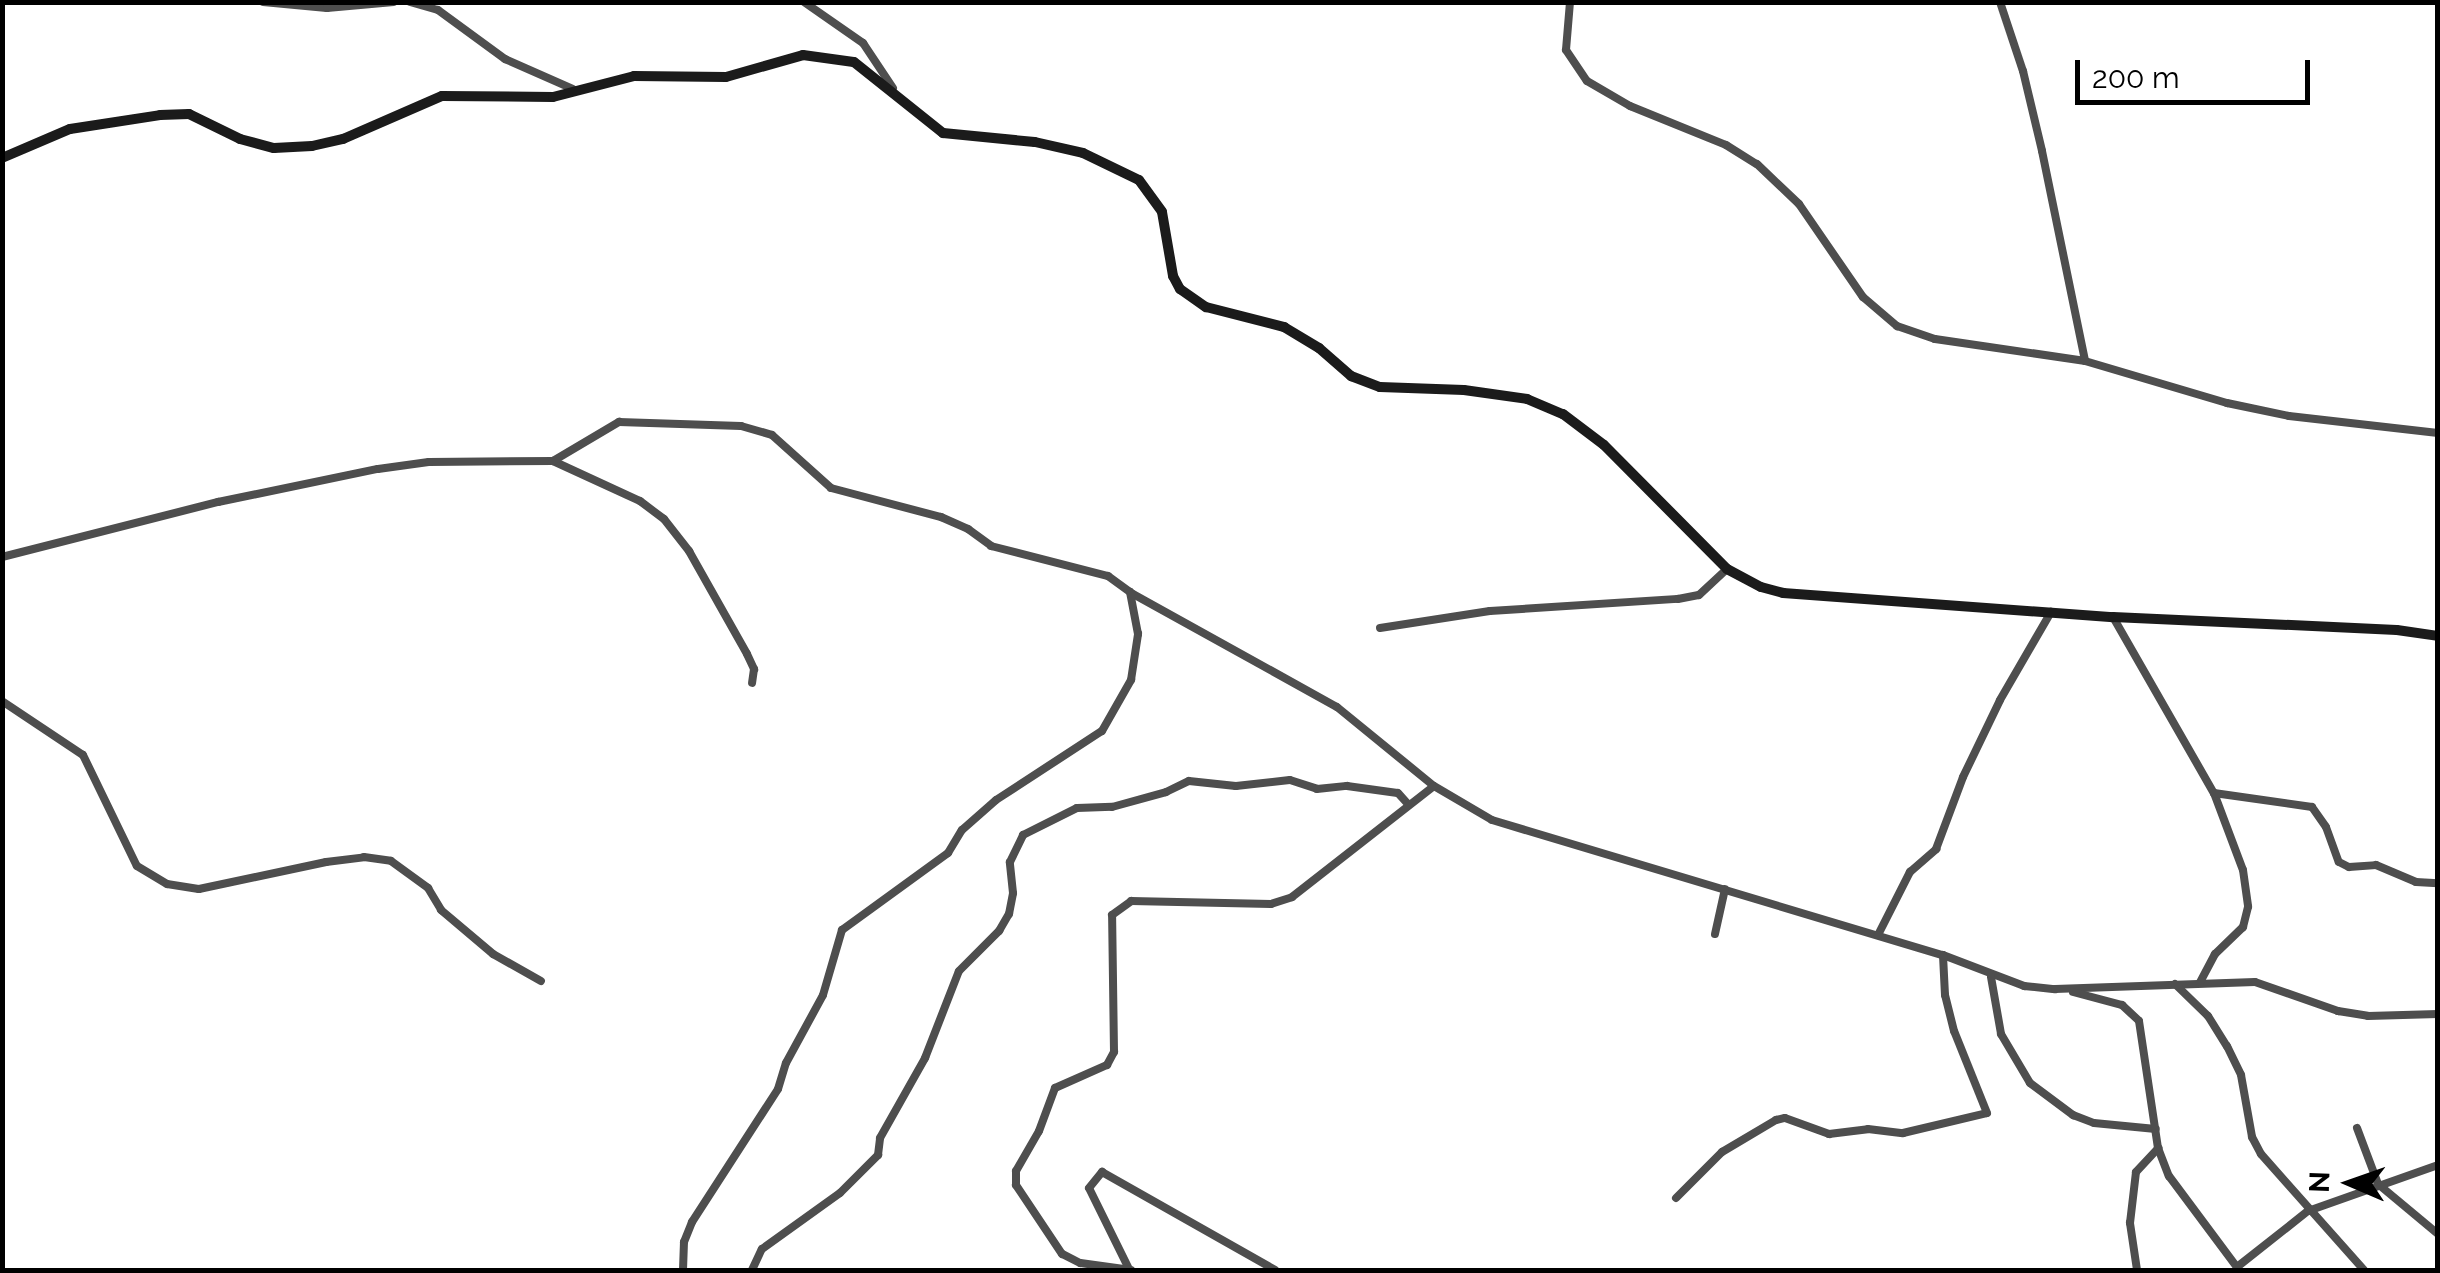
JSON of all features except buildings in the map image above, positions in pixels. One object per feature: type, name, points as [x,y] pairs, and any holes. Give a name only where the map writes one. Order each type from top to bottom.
[{"type":"main road","points":[[2,158],[50,134],[160,115],[189,114],[240,139],[274,148],[312,146],[343,138],[442,96],[553,98],[634,76],[726,77],[803,56],[854,62],[892,88],[909,109],[944,132],[1035,142],[1083,153],[1118,166],[1139,180],[1154,195],[1162,212],[1173,276],[1180,288],[1206,307],[1284,327],[1319,348],[1350,376],[1380,387],[1464,390],[1527,400],[1563,414],[1604,445],[1727,570],[1742,580],[1784,593],[2112,617],[2397,630],[2438,636]]},
{"type":"street","points":[[263,2],[327,8],[394,2]]},
{"type":"street","points":[[410,2],[438,10],[504,60],[574,90]]},
{"type":"street","points":[[804,2],[863,43],[892,88]]},
{"type":"street","points":[[1570,2],[1566,50],[1587,81],[1630,106],[1726,145],[1756,164],[1800,204],[1846,277],[1882,316],[1935,339],[2086,361],[2227,403],[2289,416],[2438,433]]},
{"type":"street","points":[[2000,2],[2023,71],[2042,150],[2086,361]]},
{"type":"street","points":[[552,461],[619,422],[742,426],[772,434],[830,488],[941,517],[968,529],[991,546],[1072,563],[1108,576],[1130,592],[1337,706],[1434,786],[1492,820],[1943,955],[1991,977],[2110,1000],[2139,1021],[2158,1148],[2169,1176],[2234,1267],[2308,1210],[2438,1165]]},
{"type":"street","points":[[2,557],[218,502],[378,468],[429,462],[552,461],[640,501],[664,519],[689,552],[748,654],[754,668],[752,682]]},
{"type":"street","points":[[1380,628],[1490,612],[1700,596],[1727,570]]},
{"type":"street","points":[[683,1270],[684,1242],[692,1222],[778,1089],[786,1063],[823,995],[842,930],[928,870],[996,800],[1102,731],[1132,680],[1138,634],[1130,592]]},
{"type":"street","points":[[1878,935],[1910,872],[1936,849],[1963,776],[2000,700],[2052,612]]},
{"type":"street","points":[[2112,617],[2214,793],[2243,870],[2248,907],[2243,927],[2215,954],[2200,982]]},
{"type":"street","points":[[2,700],[83,756],[137,866],[167,884],[199,889],[326,862],[364,858],[390,861],[428,888],[441,910],[492,954],[541,981]]},
{"type":"street","points":[[752,1270],[762,1250],[840,1193],[878,1155],[883,1133],[925,1058],[959,971],[999,932],[1009,914],[1013,893],[1010,862],[1023,835],[1077,808],[1112,807],[1166,792],[1189,781],[1236,786],[1290,780],[1316,788],[1398,792],[1408,804]]},
{"type":"street","points":[[1130,1270],[1080,1263],[1062,1254],[1016,1184],[1016,1171],[1039,1132],[1055,1088],[1107,1065],[1114,1052],[1112,915],[1131,901],[1271,904],[1292,896],[1434,786]]},
{"type":"street","points":[[2214,793],[2312,808],[2326,827],[2339,862],[2349,867],[2376,866],[2416,882],[2438,883]]},
{"type":"street","points":[[1715,934],[1725,889]]},
{"type":"street","points":[[1676,1198],[1722,1152],[1776,1120],[1830,1134],[1868,1130],[1903,1133],[1987,1113],[1954,1031],[1945,996],[1943,955]]},
{"type":"street","points":[[1991,977],[2001,1034],[2030,1083],[2084,1120],[2116,1128],[2156,1129]]},
{"type":"street","points":[[2055,989],[2256,982],[2338,1011],[2368,1016],[2438,1014]]},
{"type":"street","points":[[2175,984],[2208,1016],[2228,1046],[2240,1076],[2252,1136],[2308,1210],[2364,1270]]},
{"type":"street","points":[[2356,1128],[2378,1184],[2438,1234]]},
{"type":"street","points":[[2137,1270],[2130,1223],[2136,1172],[2158,1148]]},
{"type":"street","points":[[1130,1270],[1090,1188],[1102,1172],[1275,1270]]}]
